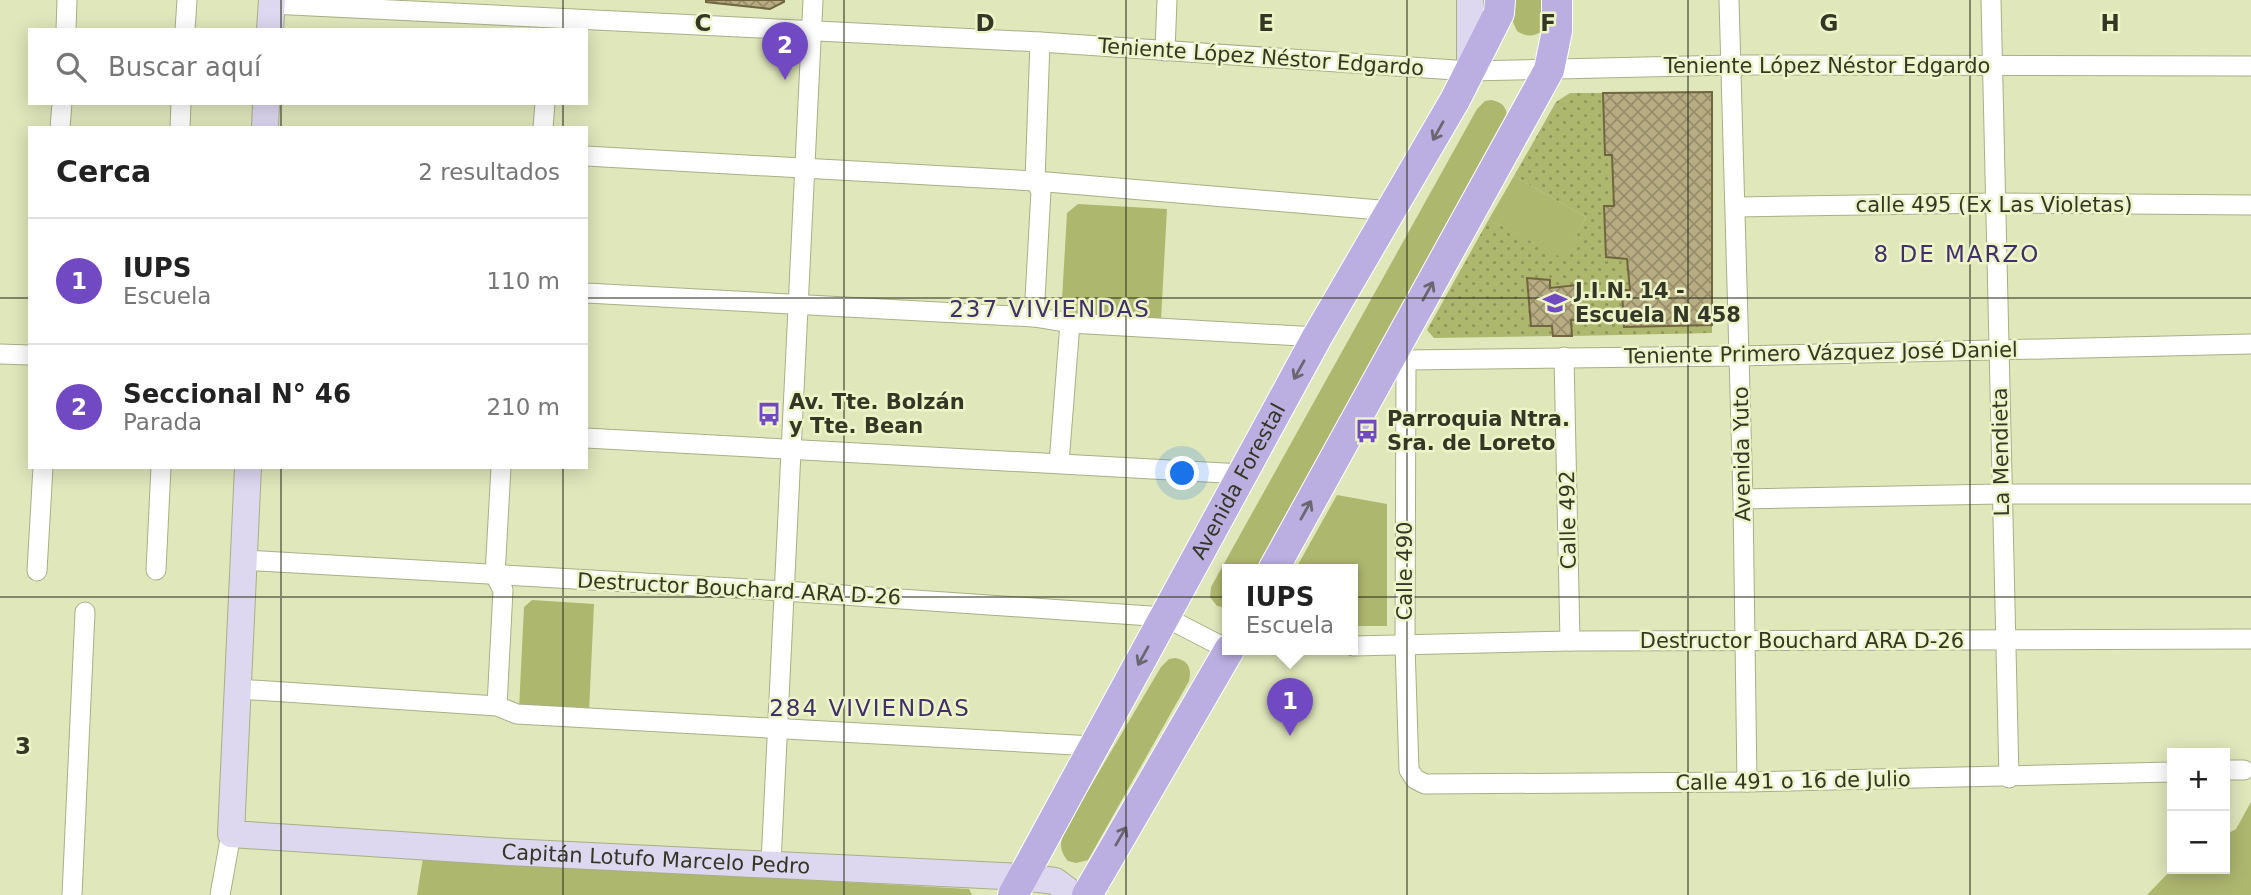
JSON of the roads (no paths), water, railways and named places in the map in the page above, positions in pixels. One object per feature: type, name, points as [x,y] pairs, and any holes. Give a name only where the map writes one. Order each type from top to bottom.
[{"type":"main road","name":"Avenida Forestal","points":[[1017,886],[1317,337],[1392,211],[1470,71],[1499,13],[1500,0]]},
{"type":"main road","points":[[1277,564],[1400,355],[1549,70],[1557,31],[1557,0]]},
{"type":"main road","points":[[1087,895],[1225,655]]},
{"type":"street","points":[[66,28],[67,0]]},
{"type":"street","points":[[186,28],[187,0]]},
{"type":"street","points":[[771,863],[813,0]]},
{"type":"street","points":[[1165,51],[1167,0]]},
{"type":"street","name":"Avenida Forestal","points":[[1470,0],[1470,71]]},
{"type":"street","name":"Avenida Yuto","points":[[1729,0],[1740,356],[1746,782]]},
{"type":"street","name":"La Mendieta","points":[[1990,0],[2009,778]]},
{"type":"street","points":[[270,28],[272,2]]},
{"type":"street","name":"Teniente López Néstor Edgardo","points":[[272,2],[550,24],[812,30],[1041,42],[1470,71],[1732,65],[2251,66]]},
{"type":"street","points":[[1034,317],[1041,191],[1035,181],[1041,42]]},
{"type":"street","points":[[61,126],[62,105]]},
{"type":"street","points":[[180,126],[181,105]]},
{"type":"street","points":[[265,126],[266,105]]},
{"type":"street","points":[[543,126],[545,105]]},
{"type":"street","points":[[588,156],[1035,181],[1392,211]]},
{"type":"street","name":"calle 495 (Ex Las Violetas)","points":[[1736,207],[1995,203],[2251,205]]},
{"type":"street","points":[[588,293],[1034,317],[1070,323],[1317,337]]},
{"type":"street","points":[[1059,463],[1070,323]]},
{"type":"street","name":"Teniente Primero Vázquez José Daniel","points":[[1400,355],[1740,356],[2251,344]]},
{"type":"street","points":[[0,354],[28,355]]},
{"type":"street","name":"Calle 490","points":[[1400,355],[1409,770],[1415,779]]},
{"type":"street","name":"Calle 492","points":[[1564,357],[1570,641]]},
{"type":"street","points":[[588,438],[1242,474]]},
{"type":"street","points":[[37,571],[43,469]]},
{"type":"street","points":[[156,570],[161,469]]},
{"type":"street","points":[[220,895],[231,834],[248,469]]},
{"type":"street","points":[[497,706],[503,590],[495,575],[501,469]]},
{"type":"street","points":[[1743,499],[2001,494],[2251,494]]},
{"type":"street","name":"Destructor Bouchard ARA D-26","points":[[243,560],[784,591],[1165,617],[1222,646]]},
{"type":"street","points":[[72,895],[85,612]]},
{"type":"street","name":"Destructor Bouchard ARA D-26","points":[[1358,646],[1570,641],[2251,639]]},
{"type":"street","points":[[237,689],[497,706],[517,714],[1093,746]]},
{"type":"street","name":"Calle 491 o 16 de Julio","points":[[1415,779],[1425,784],[1746,782],[2009,778],[2167,772]]},
{"type":"street","name":"Capitán Lotufo Marcelo Pedro","points":[[231,834],[508,852],[771,863],[1017,886],[1055,881],[1074,895]]},
{"type":"place","name":"Seccional N° 46","points":[[785,80]]},
{"type":"place","name":"J.I.N. 14 - Escuela N 458","points":[[1555,303]]},
{"type":"place","name":"Av. Tte. Bolzán y Tte. Bean","points":[[769,414]]},
{"type":"place","name":"Parroquia Ntra. Sra. de Loreto","points":[[1367,431]]},
{"type":"place","name":"IUPS","points":[[1290,736]]},
{"type":"district","name":"8 DE MARZO","points":[[1957,254]]},
{"type":"district","name":"237 VIVIENDAS","points":[[1050,309]]},
{"type":"district","name":"284 VIVIENDAS","points":[[870,708]]}]
